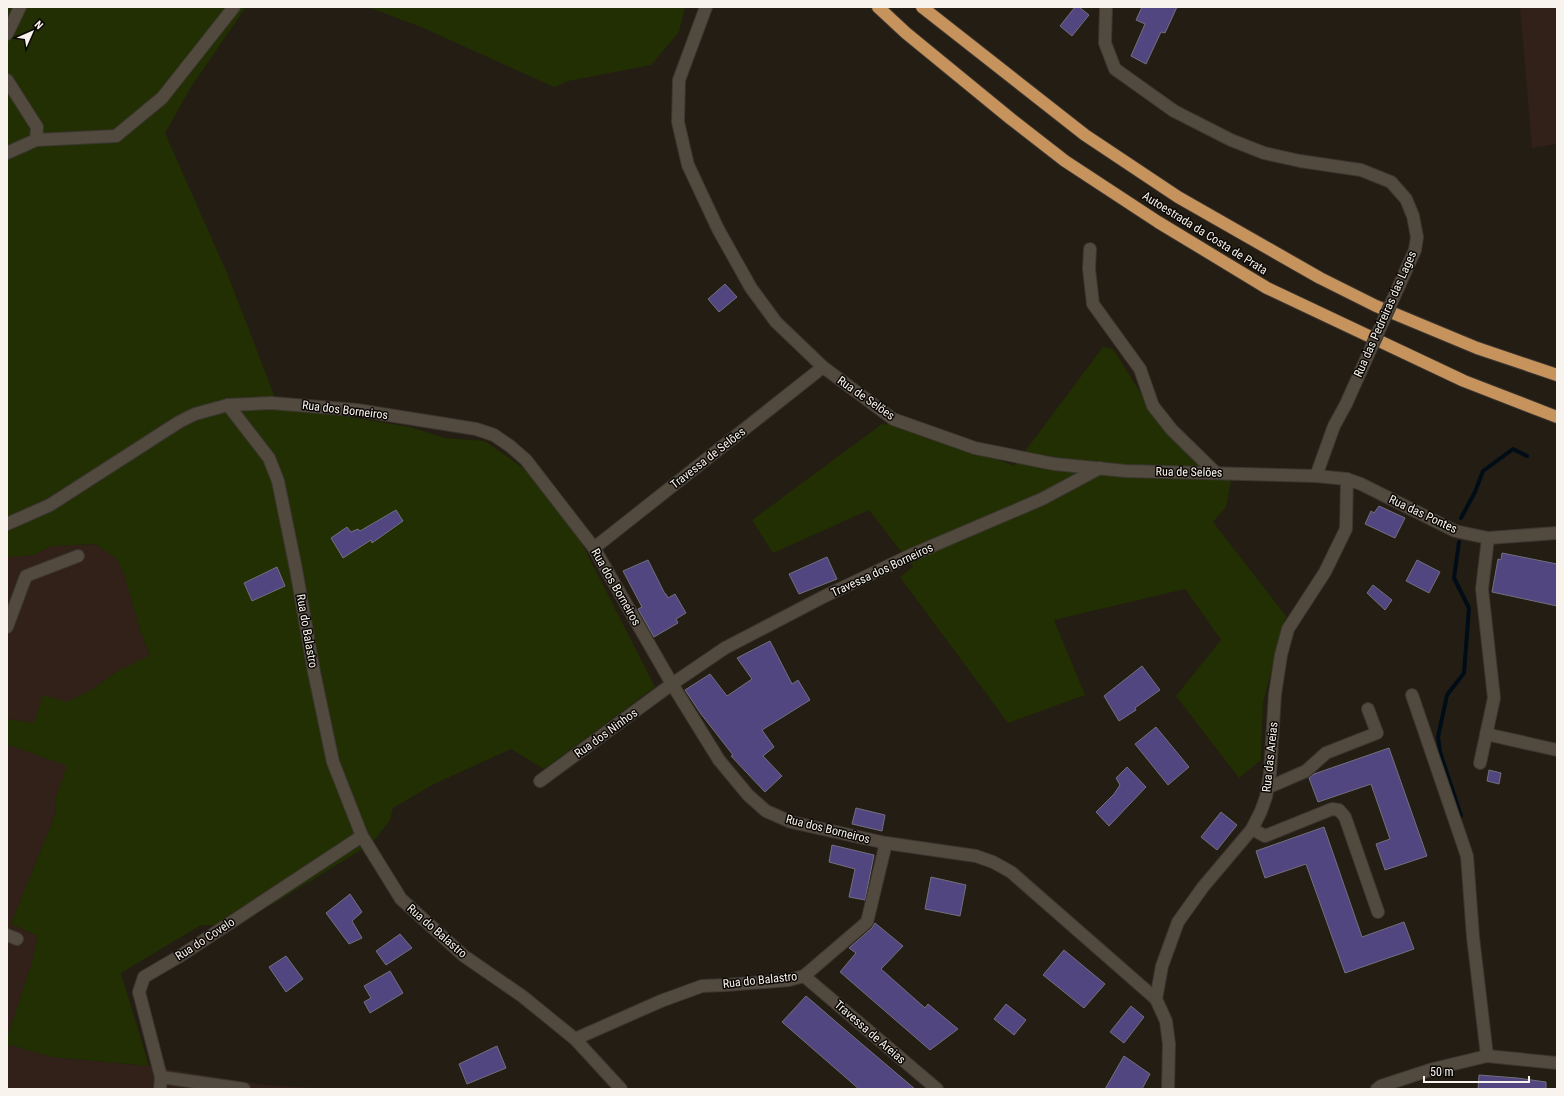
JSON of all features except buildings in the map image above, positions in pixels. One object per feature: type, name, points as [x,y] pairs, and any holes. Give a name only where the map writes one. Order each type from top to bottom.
[{"type":"highway","name":"Autoestrada da Costa de Prata","points":[[878,7],[925,49],[1065,161],[1158,222],[1233,268],[1267,288],[1464,381],[1557,417]]},
{"type":"highway","name":"Autoestrada da Costa de Prata","points":[[922,7],[1085,136],[1178,197],[1320,278],[1376,306],[1477,348],[1557,375]]},
{"type":"street","points":[[7,34],[20,7]]},
{"type":"street","points":[[7,153],[36,140],[116,136],[162,98],[234,7]]},
{"type":"street","name":"Rua de Selões","points":[[706,7],[679,80],[678,122],[688,165],[718,229],[751,288],[776,322],[823,367],[893,419],[975,448],[1054,464],[1126,471],[1214,472],[1316,476]]},
{"type":"street","name":"Rua das Pedreiras das Lages","points":[[1106,7],[1105,43],[1115,69],[1174,111],[1231,140],[1264,153],[1300,161],[1361,170],[1391,182],[1406,199],[1413,216],[1417,237],[1415,250],[1346,404],[1334,426],[1316,476]]},
{"type":"street","points":[[7,80],[37,127],[36,140]]},
{"type":"street","points":[[1090,249],[1089,269],[1093,304],[1140,369],[1153,406],[1172,430],[1214,472]]},
{"type":"street","name":"Travessa de Selões","points":[[594,548],[823,367]]},
{"type":"street","name":"Rua dos Borneiros","points":[[7,524],[50,505],[179,422],[195,414],[228,405],[271,403],[350,409],[476,429],[494,435],[526,460],[594,548],[672,684],[719,760],[748,795],[766,811],[791,822],[886,843],[976,856],[993,862],[1011,872],[1156,999]]},
{"type":"street","name":"Rua do Balastro","points":[[228,405],[269,458],[278,481],[296,569],[314,672],[333,762],[362,836],[401,899],[464,956],[522,996],[575,1039],[661,1001],[702,986],[789,980],[804,976],[867,922],[886,843]]},
{"type":"street","name":"Travessa dos Borneiros","points":[[672,684],[725,648],[823,597],[911,556],[1042,500],[1100,468]]},
{"type":"street","name":"Rua das Pontes","points":[[1316,476],[1347,479],[1361,484],[1455,531],[1488,538],[1557,533]]},
{"type":"street","name":"Rua das Areias","points":[[1156,999],[1162,966],[1178,922],[1203,887],[1252,829],[1261,811],[1267,788],[1272,749],[1275,694],[1281,655],[1288,629],[1325,572],[1346,529],[1347,479]]},
{"type":"street","points":[[1480,763],[1494,698],[1482,589],[1488,538]]},
{"type":"street","points":[[7,627],[26,576],[78,556]]},
{"type":"street","name":"Rua dos Ninhos","points":[[540,781],[672,684]]},
{"type":"street","points":[[1412,695],[1467,856],[1473,937],[1487,1056]]},
{"type":"street","points":[[1267,788],[1306,770],[1326,753],[1377,733],[1368,709]]},
{"type":"street","points":[[1486,734],[1557,750]]},
{"type":"street","points":[[1252,829],[1265,836],[1332,809],[1339,810],[1345,817],[1378,912]]},
{"type":"street","name":"Rua do Covelo","points":[[160,1083],[139,992],[144,977],[180,956],[362,836]]},
{"type":"street","name":"Travessa de Areias","points":[[804,976],[937,1089]]},
{"type":"street","points":[[1156,999],[1166,1021],[1170,1044],[1170,1088]]},
{"type":"street","points":[[575,1039],[621,1089]]},
{"type":"street","points":[[1380,1088],[1433,1069],[1487,1056],[1557,1063]]},
{"type":"street","points":[[160,1083],[244,1089]]},
{"type":"shaded area","points":[[1520,7],[1557,7],[1557,144],[1532,148]]},
{"type":"shaded area","points":[[95,544],[116,558],[124,574],[141,633],[150,655],[118,671],[93,689],[34,723],[7,719],[7,557],[33,555],[51,546]]},
{"type":"shaded area","points":[[7,744],[68,766],[55,800],[56,813],[11,924],[38,936],[33,959],[7,1039]]},
{"type":"shaded area","points":[[7,1044],[52,1057],[149,1066],[265,1085],[331,1089],[7,1089]]},
{"type":"green space","points":[[7,7],[246,7],[191,87],[165,133],[227,273],[278,405],[410,427],[445,438],[485,441],[523,468],[572,524],[655,687],[544,769],[511,749],[434,784],[393,808],[390,820],[372,843],[275,903],[227,926],[201,925],[121,973],[149,1066],[52,1057],[7,1044],[7,1039],[33,959],[38,936],[11,924],[56,813],[55,800],[67,766],[7,744],[7,719],[34,723],[43,695],[67,702],[93,689],[118,671],[150,655],[141,633],[124,574],[116,558],[95,544],[51,546],[33,555],[7,557]]},
{"type":"green space","points":[[361,7],[685,7],[679,32],[651,65],[568,81],[554,87],[421,27],[373,9]]},
{"type":"green space","points":[[1103,347],[1113,349],[1140,392],[1179,437],[1231,481],[1226,507],[1213,522],[1286,616],[1263,702],[1261,760],[1239,778],[1176,696],[1221,640],[1185,589],[1054,620],[1085,695],[1008,723],[900,577],[913,567],[869,510],[773,553],[752,520],[882,424],[915,425],[1014,466]]},
{"type":"waterway","points":[[1461,518],[1475,492],[1483,471],[1513,449],[1527,456]]},
{"type":"waterway","points":[[1459,542],[1454,578],[1469,608],[1464,673],[1447,695],[1438,737],[1440,752],[1461,816]]}]
